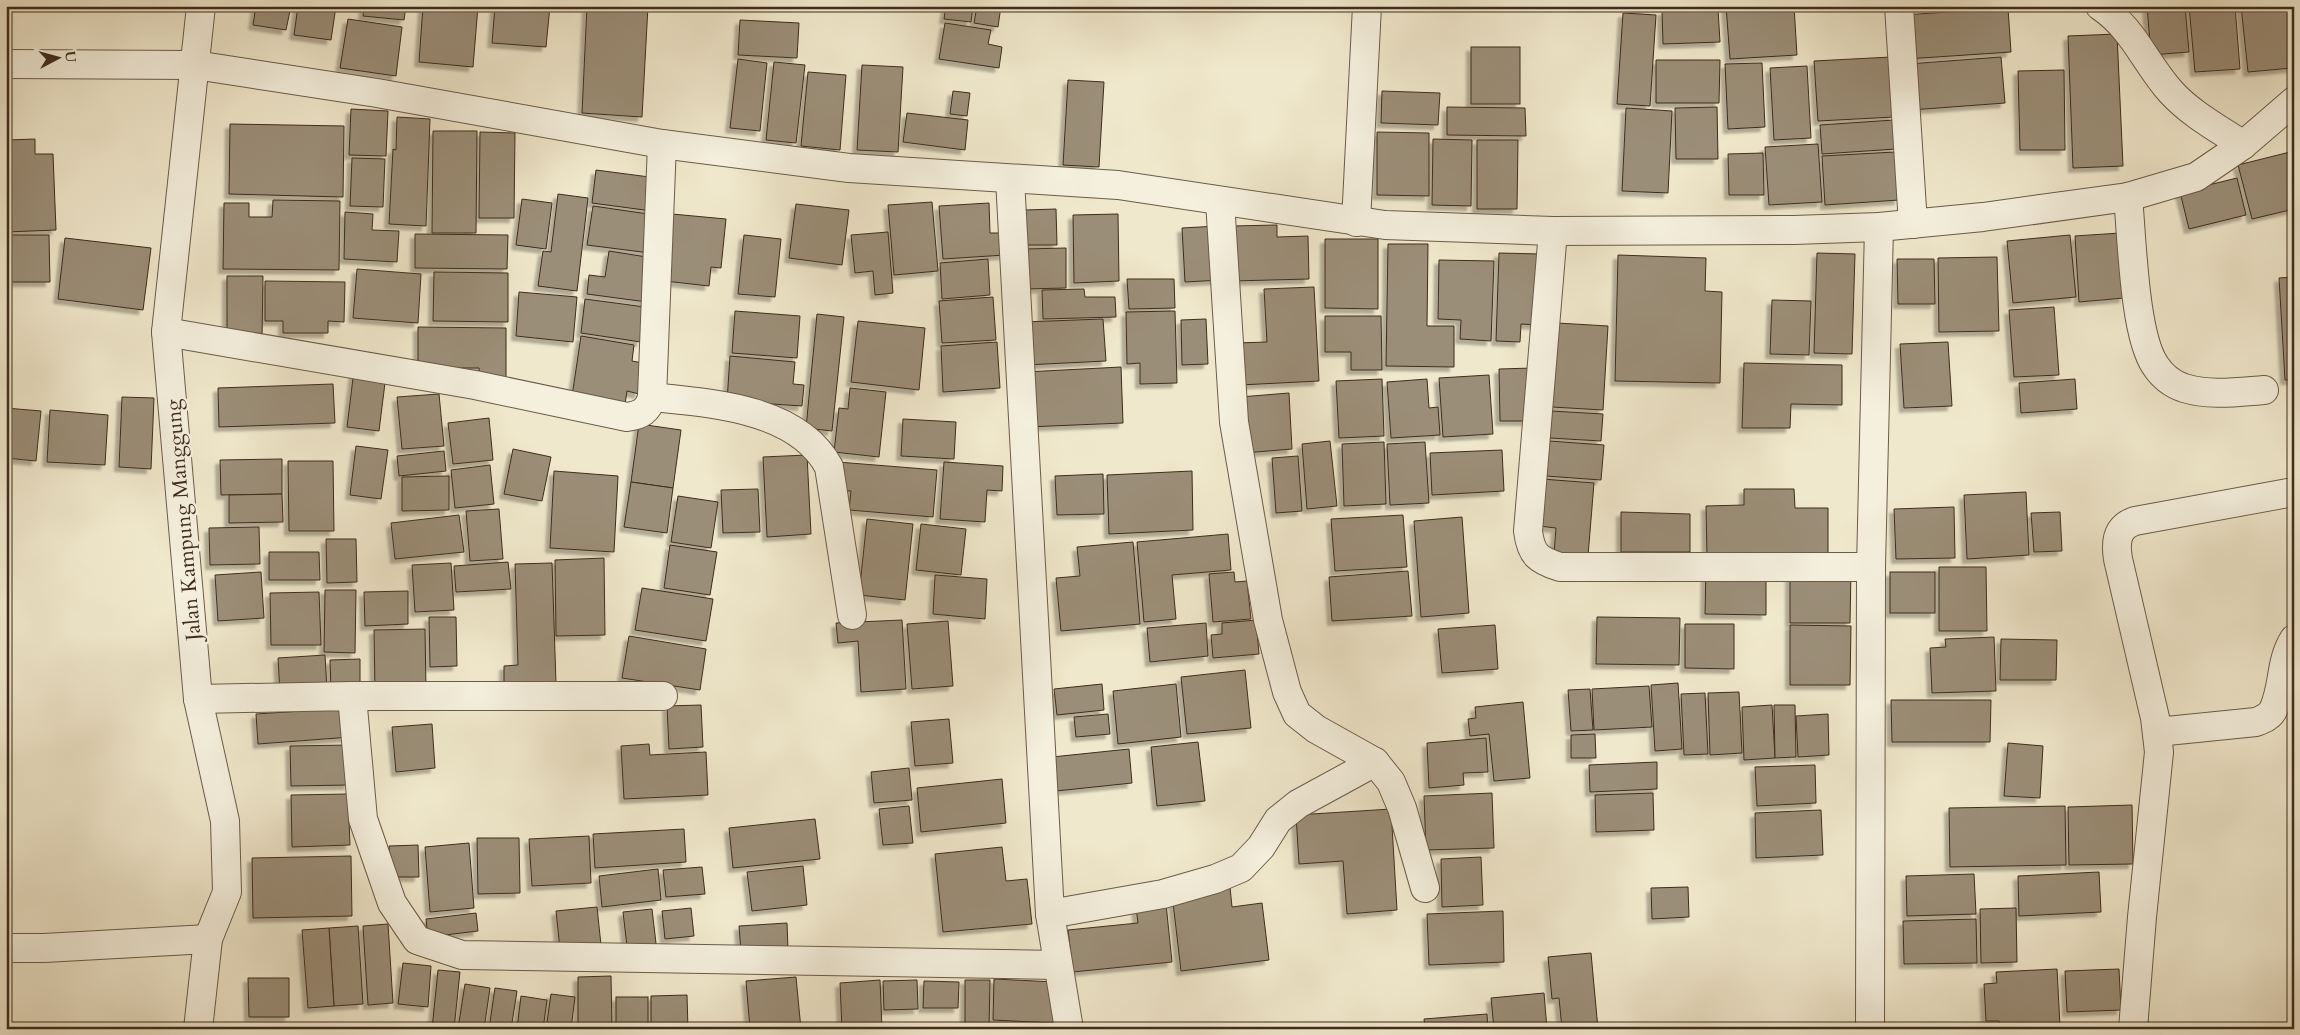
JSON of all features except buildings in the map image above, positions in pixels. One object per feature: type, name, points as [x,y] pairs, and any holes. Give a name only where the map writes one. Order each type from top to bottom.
[{"type":"street","name":"Jalan Kampung Manggung","points":[[198,1029],[208,939],[227,892],[225,821],[198,699],[166,332],[201,6]]},
{"type":"street","points":[[1356,222],[1366,6]]},
{"type":"street","points":[[1899,6],[1913,224]]},
{"type":"street","points":[[2100,6],[2128,30],[2159,77],[2173,93],[2191,109],[2243,145]]},
{"type":"street","points":[[6,64],[195,65],[377,93],[662,144],[849,168],[1118,185],[1385,225],[1553,231],[1785,230],[1879,227],[1992,216],[2128,197],[2196,177],[2243,145],[2294,101]]},
{"type":"street","points":[[166,332],[475,384],[627,417],[638,415],[645,411],[652,397],[662,144]]},
{"type":"street","points":[[1010,179],[1050,914],[1070,1029]]},
{"type":"street","points":[[2128,197],[2140,322],[2143,337],[2154,365],[2166,379],[2183,388],[2219,394],[2264,390]]},
{"type":"street","points":[[1220,201],[1234,422],[1268,620],[1286,692],[1297,714],[1316,729],[1375,762],[1391,782],[1402,808],[1425,888]]},
{"type":"street","points":[[1870,1029],[1871,567],[1879,227]]},
{"type":"street","points":[[1553,231],[1528,531],[1530,546],[1536,556],[1544,562],[1560,567],[1871,567]]},
{"type":"street","points":[[652,397],[716,403],[756,413],[794,430],[819,451],[829,467],[852,615]]},
{"type":"street","points":[[2133,1029],[2142,917],[2158,771],[2157,732],[2116,549],[2118,533],[2128,523],[2135,521],[2294,492]]},
{"type":"street","points":[[2157,732],[2264,720],[2275,707],[2285,659],[2294,639]]},
{"type":"street","points":[[352,696],[363,819],[392,903],[417,940],[462,955],[1058,966]]},
{"type":"street","points":[[198,699],[352,696],[663,696]]},
{"type":"street","points":[[1050,914],[1163,894],[1215,879],[1241,868],[1261,847],[1278,820],[1292,809],[1375,762]]},
{"type":"street","points":[[6,948],[44,948],[208,939]]}]
